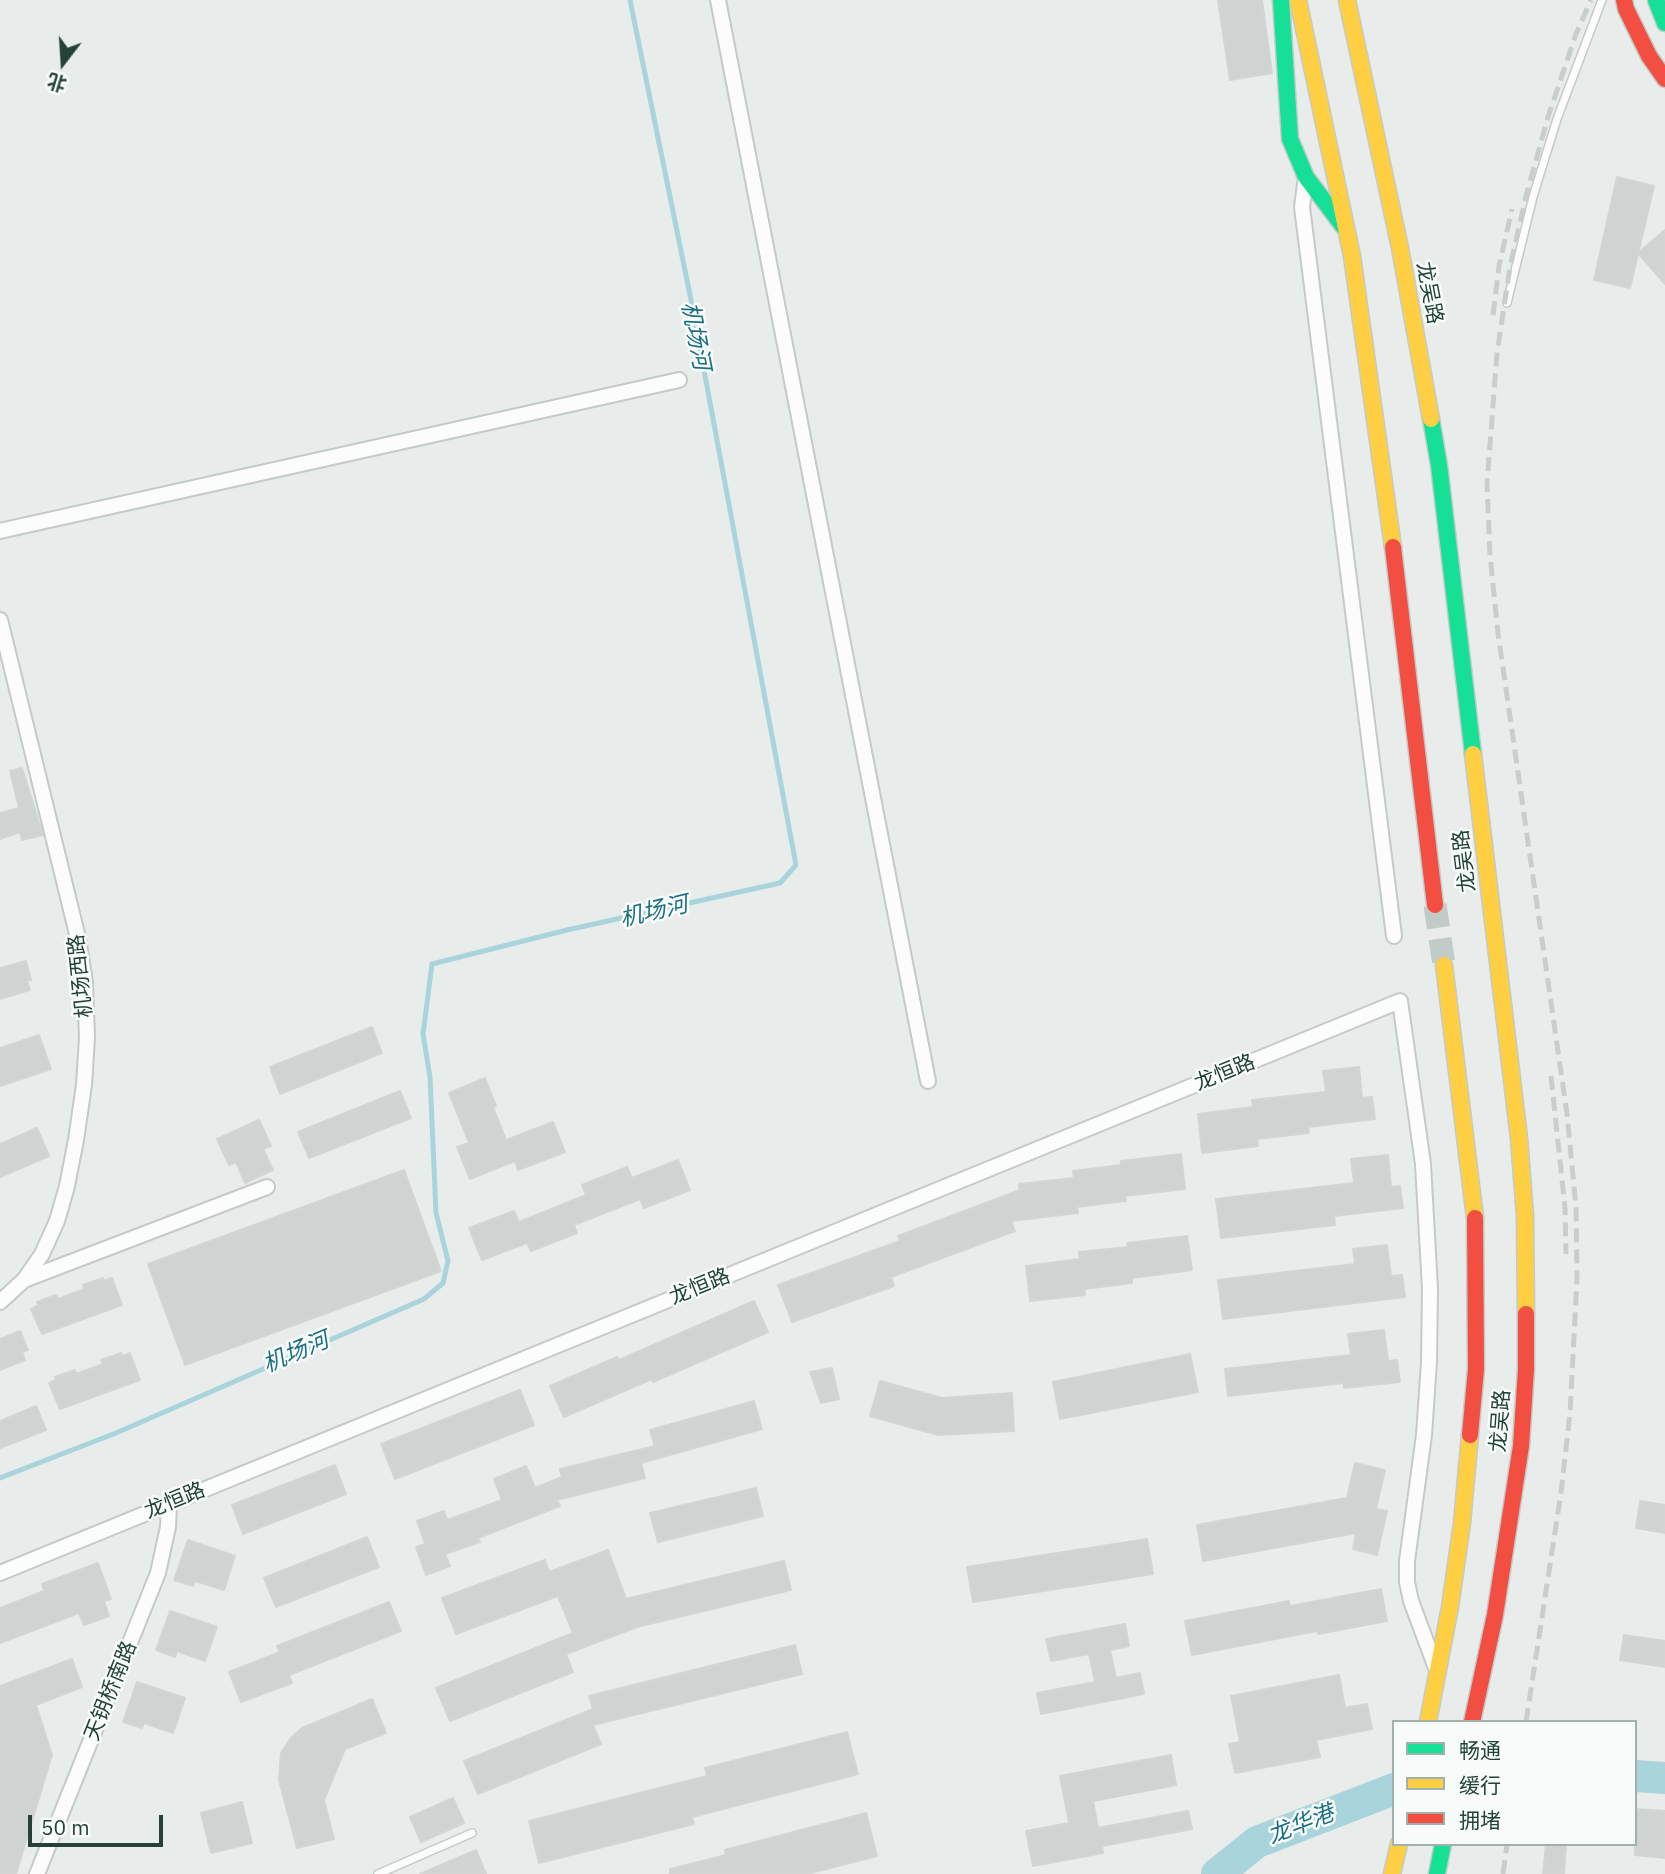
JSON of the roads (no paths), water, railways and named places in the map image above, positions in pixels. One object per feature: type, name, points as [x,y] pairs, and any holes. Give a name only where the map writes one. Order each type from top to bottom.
[{"type":"main road","points":[[1281,0],[1290,139],[1306,177],[1348,233]]},
{"type":"main road","name":"龙吴路","points":[[1298,0],[1348,233],[1384,473],[1435,905]]},
{"type":"main road","name":"龙吴路","points":[[1347,0],[1399,248],[1439,465],[1519,1138],[1525,1216],[1526,1357],[1521,1446],[1495,1615],[1472,1720]]},
{"type":"main road","points":[[1624,0],[1649,56],[1665,79]]},
{"type":"main road","points":[[1656,0],[1665,23]]},
{"type":"main road","name":"龙吴路","points":[[1429,1717],[1462,1523],[1471,1443],[1477,1293],[1475,1218],[1444,965]]},
{"type":"main road","points":[[1392,1874],[1399,1846]]},
{"type":"main road","points":[[1437,1874],[1443,1846]]},
{"type":"street","points":[[718,0],[928,1081]]},
{"type":"street","points":[[1306,177],[1302,207],[1394,936]]},
{"type":"street","points":[[0,531],[679,380]]},
{"type":"street","name":"机场西路","points":[[0,620],[78,938],[85,982],[87,1038],[84,1084],[67,1186],[57,1221],[42,1254],[24,1280],[0,1302]]},
{"type":"street","name":"龙恒路","points":[[0,1573],[1400,1001],[1423,1164],[1430,1289],[1429,1362],[1407,1582],[1411,1601],[1437,1672]]},
{"type":"street","points":[[24,1280],[267,1187]]},
{"type":"street","name":"天钥桥南路","points":[[37,1874],[158,1573],[168,1527],[169,1504]]},
{"type":"lane","points":[[1507,303],[1533,197],[1557,119],[1602,0]]},
{"type":"lane","points":[[378,1874],[472,1833]]},
{"type":"waterway","name":"机场河","points":[[0,1478],[116,1433],[424,1299],[443,1283],[448,1261],[436,1213],[430,1077],[423,1034],[432,964],[567,930],[780,883],[796,865],[690,295],[630,0]]},
{"type":"waterway","name":"龙华港","points":[[1637,1776],[1665,1778]]},
{"type":"waterway","name":"龙华港","points":[[1217,1874],[1257,1842],[1392,1790]]},
{"type":"tunnel","points":[[1435,905],[1444,965]]},
{"type":"railway","points":[[1526,1720],[1561,1493],[1570,1413],[1577,1279],[1576,1207],[1567,1114],[1498,633],[1490,555],[1487,484],[1497,353],[1510,267],[1548,117],[1576,34],[1591,0]]},
{"type":"railway","points":[[1493,315],[1499,266],[1512,209]]},
{"type":"railway","points":[[1551,1076],[1565,1208],[1566,1254]]},
{"type":"railway","points":[[1503,1874],[1507,1846]]}]
